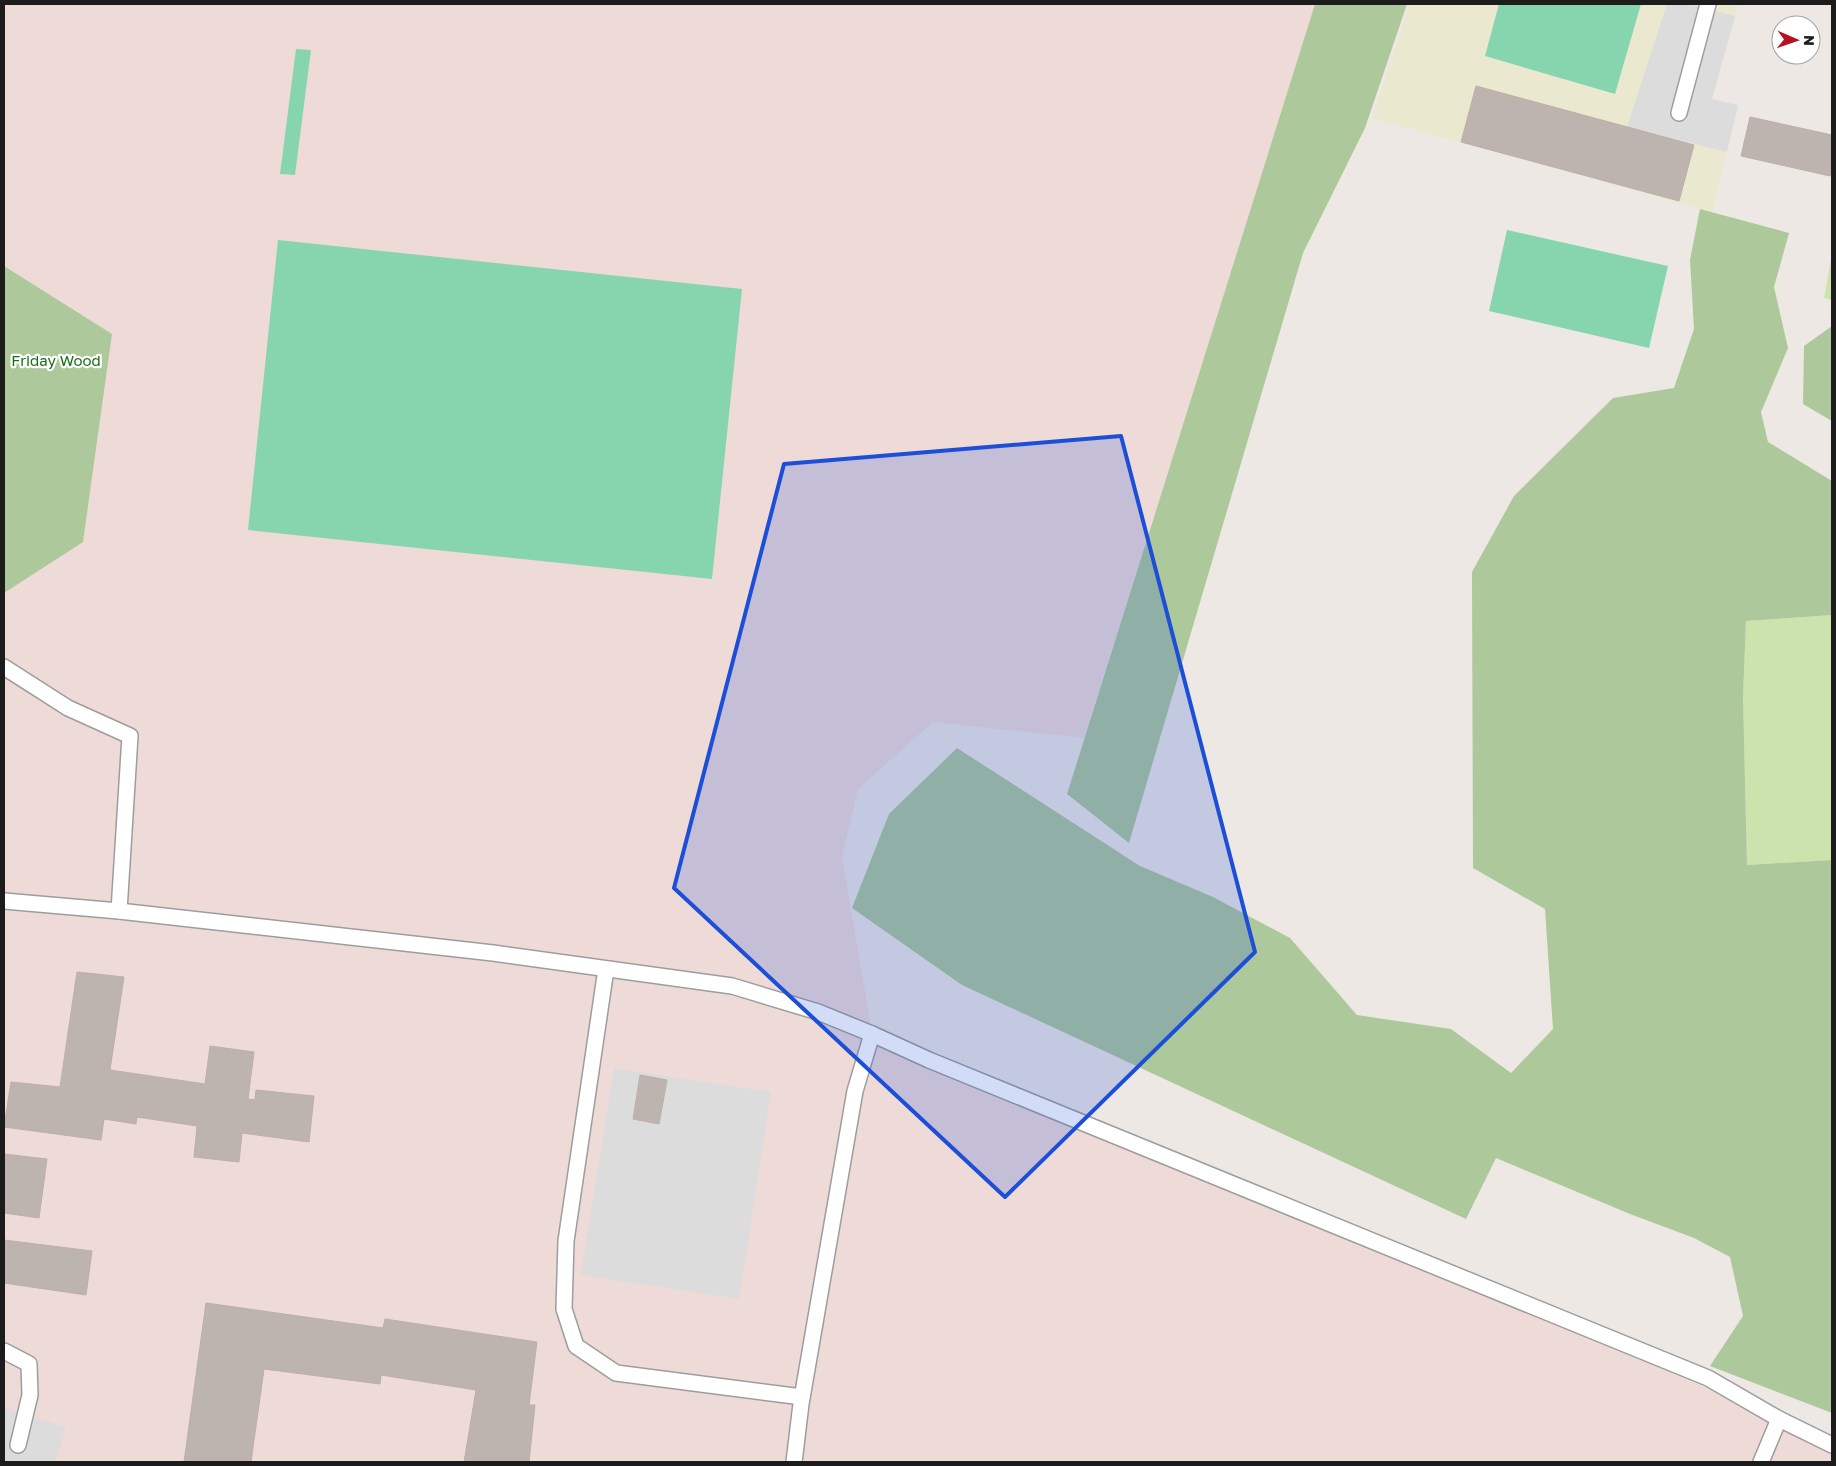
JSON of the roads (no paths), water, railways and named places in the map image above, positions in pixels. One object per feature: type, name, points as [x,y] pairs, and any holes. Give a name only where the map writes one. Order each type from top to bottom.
[{"type":"lane","points":[[1679,113],[1708,4]]},
{"type":"lane","points":[[4,667],[68,708],[130,736],[119,911]]},
{"type":"lane","points":[[4,901],[119,911],[493,953],[732,986],[818,1012],[929,1060],[1708,1378],[1780,1419],[1832,1445]]},
{"type":"lane","points":[[606,969],[566,1241],[564,1309],[576,1346],[616,1373],[802,1397]]},
{"type":"lane","points":[[794,1462],[802,1397],[855,1091],[872,1034]]},
{"type":"lane","points":[[4,1352],[29,1364],[30,1396],[18,1445]]},
{"type":"lane","points":[[1761,1462],[1780,1419]]},
{"type":"park label","name":"Friday Wood","points":[[56,361]]}]
